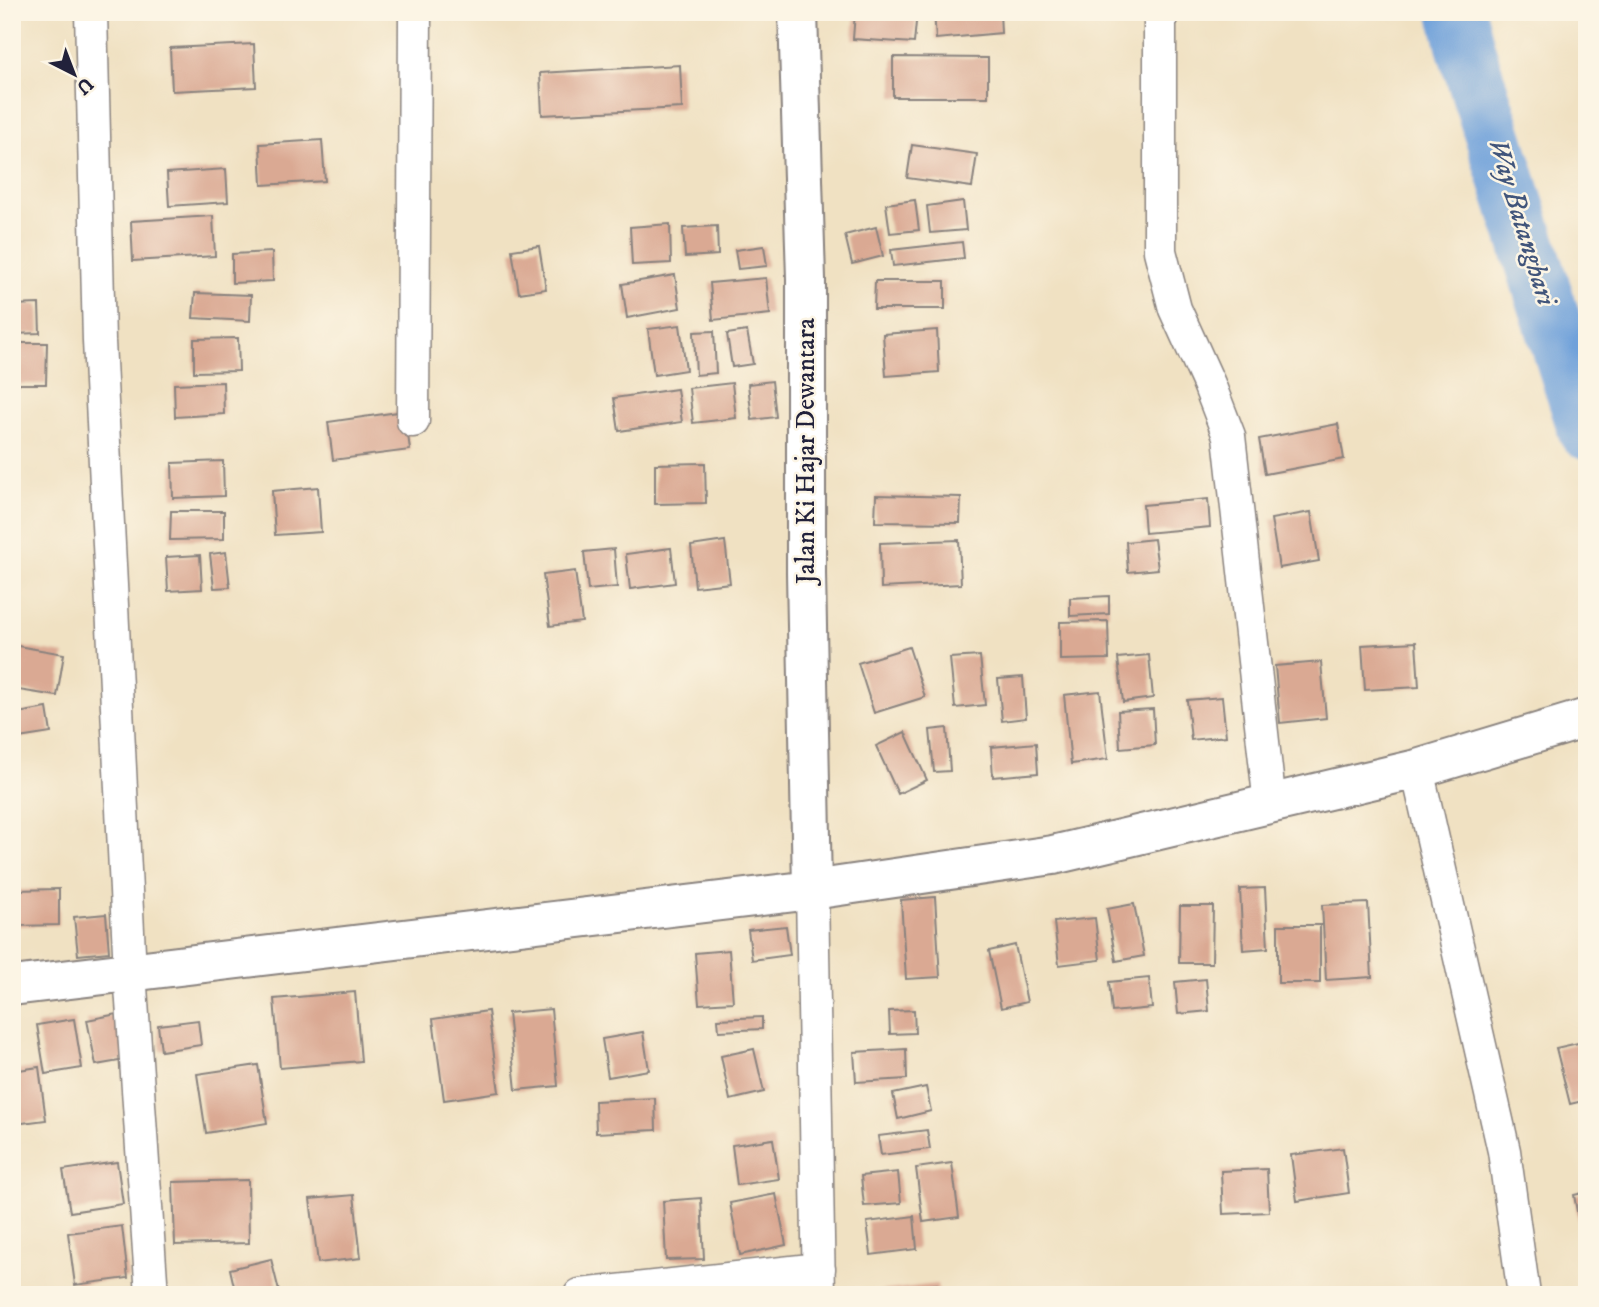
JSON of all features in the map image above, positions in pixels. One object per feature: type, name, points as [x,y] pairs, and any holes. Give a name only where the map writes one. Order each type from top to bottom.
[{"type":"main road","name":"Jalan Ki Hajar Dewantara","points":[[798,12],[806,279],[806,560],[812,890]]},
{"type":"main road","points":[[12,986],[812,890],[1053,855],[1417,769],[1583,719]]},
{"type":"street","points":[[92,12],[99,341],[130,972],[152,1295]]},
{"type":"street","points":[[413,421],[415,12]]},
{"type":"street","points":[[1160,12],[1160,251],[1175,309],[1229,436],[1270,805]]},
{"type":"street","points":[[1417,769],[1504,1151],[1524,1295]]},
{"type":"street","points":[[580,1295],[819,1282],[812,890]]},
{"type":"building","points":[[855,12],[917,12],[914,43],[853,39]]},
{"type":"building","points":[[934,12],[1000,12],[1001,33],[936,39]]},
{"type":"building","points":[[254,44],[256,87],[172,91],[170,48]]},
{"type":"building","points":[[893,57],[988,58],[988,97],[893,97]]},
{"type":"building","points":[[680,65],[682,108],[542,115],[540,73]]},
{"type":"building","points":[[322,140],[325,181],[262,185],[260,144]]},
{"type":"building","points":[[912,145],[977,154],[972,187],[907,178]]},
{"type":"building","points":[[226,169],[228,202],[169,206],[167,173]]},
{"type":"building","points":[[915,200],[919,230],[890,233],[886,204]]},
{"type":"building","points":[[963,201],[966,230],[930,233],[927,206]]},
{"type":"building","points":[[213,216],[215,256],[133,261],[131,221]]},
{"type":"building","points":[[670,224],[671,263],[632,265],[630,227]]},
{"type":"building","points":[[717,226],[718,255],[685,257],[683,228]]},
{"type":"building","points":[[876,227],[883,256],[852,264],[845,235]]},
{"type":"building","points":[[962,242],[964,258],[893,266],[891,250]]},
{"type":"building","points":[[539,246],[546,289],[519,293],[512,250]]},
{"type":"building","points":[[764,246],[767,266],[738,269],[735,250]]},
{"type":"building","points":[[272,252],[273,281],[232,283],[232,254]]},
{"type":"building","points":[[675,275],[680,308],[627,318],[622,284]]},
{"type":"building","points":[[766,278],[770,314],[713,320],[710,283]]},
{"type":"building","points":[[875,281],[945,281],[945,309],[874,309]]},
{"type":"building","points":[[195,293],[251,295],[250,321],[193,318]]},
{"type":"building","points":[[39,304],[40,333],[12,334],[12,305]]},
{"type":"building","points":[[680,325],[686,370],[654,375],[648,329]]},
{"type":"building","points":[[937,330],[939,372],[886,376],[883,334]]},
{"type":"building","points":[[714,331],[716,373],[696,375],[694,332]]},
{"type":"building","points":[[747,331],[753,364],[732,367],[727,334]]},
{"type":"building","points":[[238,338],[239,371],[194,372],[194,339]]},
{"type":"building","points":[[12,343],[47,343],[46,384],[12,384]]},
{"type":"building","points":[[772,381],[776,417],[752,420],[748,384]]},
{"type":"building","points":[[223,382],[224,414],[175,417],[174,384]]},
{"type":"building","points":[[732,383],[736,418],[693,423],[689,388]]},
{"type":"building","points":[[677,389],[682,422],[619,431],[614,398]]},
{"type":"building","points":[[405,411],[410,450],[333,460],[328,422]]},
{"type":"building","points":[[1338,424],[1344,459],[1265,474],[1259,439]]},
{"type":"building","points":[[223,461],[224,496],[173,498],[172,463]]},
{"type":"building","points":[[705,463],[706,503],[655,504],[655,464]]},
{"type":"building","points":[[318,487],[321,532],[275,535],[272,491]]},
{"type":"building","points":[[876,495],[961,497],[960,523],[875,522]]},
{"type":"building","points":[[1208,499],[1210,527],[1145,533],[1143,505]]},
{"type":"building","points":[[171,511],[224,511],[224,539],[170,540]]},
{"type":"building","points":[[1311,512],[1319,561],[1279,568],[1271,519]]},
{"type":"building","points":[[1154,539],[1158,569],[1128,572],[1126,542]]},
{"type":"building","points":[[959,540],[961,584],[881,588],[880,543]]},
{"type":"building","points":[[725,541],[730,583],[695,587],[691,546]]},
{"type":"building","points":[[671,548],[675,583],[630,589],[626,554]]},
{"type":"building","points":[[614,549],[617,587],[588,590],[584,552]]},
{"type":"building","points":[[226,552],[230,587],[214,588],[210,554]]},
{"type":"building","points":[[200,555],[202,589],[168,591],[166,557]]},
{"type":"building","points":[[575,571],[582,622],[550,626],[543,575]]},
{"type":"building","points":[[1109,596],[1109,614],[1070,616],[1070,598]]},
{"type":"building","points":[[1108,621],[1109,659],[1060,660],[1060,622]]},
{"type":"building","points":[[1416,642],[1419,687],[1365,690],[1362,645]]},
{"type":"building","points":[[12,645],[64,654],[57,696],[12,689]]},
{"type":"building","points":[[909,647],[925,697],[874,713],[858,663]]},
{"type":"building","points":[[1149,655],[1153,698],[1123,702],[1118,658]]},
{"type":"building","points":[[980,656],[985,705],[955,708],[950,658]]},
{"type":"building","points":[[1321,662],[1326,718],[1280,723],[1275,666]]},
{"type":"building","points":[[1023,677],[1026,718],[1002,721],[998,679]]},
{"type":"building","points":[[1100,691],[1108,759],[1071,764],[1064,695]]},
{"type":"building","points":[[1222,697],[1226,736],[1191,740],[1187,700]]},
{"type":"building","points":[[47,708],[51,733],[12,739],[12,714]]},
{"type":"building","points":[[1153,709],[1155,745],[1120,748],[1118,711]]},
{"type":"building","points":[[947,728],[950,771],[934,772],[930,730]]},
{"type":"building","points":[[905,732],[927,780],[898,794],[876,746]]},
{"type":"building","points":[[1036,743],[1038,773],[993,777],[991,747]]},
{"type":"building","points":[[1265,888],[1268,948],[1243,950],[1240,889]]},
{"type":"building","points":[[59,889],[59,925],[16,926],[16,890]]},
{"type":"building","points":[[935,897],[940,977],[906,979],[901,900]]},
{"type":"building","points":[[1368,903],[1372,977],[1326,980],[1322,905]]},
{"type":"building","points":[[1134,904],[1144,956],[1116,961],[1107,909]]},
{"type":"building","points":[[1180,906],[1213,906],[1212,963],[1179,963]]},
{"type":"building","points":[[106,914],[109,952],[78,955],[74,917]]},
{"type":"building","points":[[1095,918],[1100,960],[1059,965],[1054,922]]},
{"type":"building","points":[[1278,925],[1320,925],[1320,983],[1278,983]]},
{"type":"building","points":[[786,926],[790,955],[752,960],[748,930]]},
{"type":"building","points":[[1015,945],[1027,1002],[1001,1008],[989,951]]},
{"type":"building","points":[[729,950],[733,1002],[699,1004],[695,953]]},
{"type":"building","points":[[1149,978],[1152,1008],[1112,1012],[1109,982]]},
{"type":"building","points":[[1206,979],[1209,1011],[1178,1014],[1175,982]]},
{"type":"building","points":[[355,992],[361,1061],[280,1068],[274,999]]},
{"type":"building","points":[[551,1009],[558,1086],[516,1090],[508,1013]]},
{"type":"building","points":[[914,1010],[915,1033],[890,1034],[889,1011]]},
{"type":"building","points":[[488,1011],[499,1092],[444,1100],[433,1019]]},
{"type":"building","points":[[117,1014],[125,1060],[96,1065],[87,1020]]},
{"type":"building","points":[[762,1017],[762,1029],[719,1031],[718,1019]]},
{"type":"building","points":[[74,1019],[82,1068],[45,1074],[37,1025]]},
{"type":"building","points":[[198,1020],[201,1045],[161,1051],[158,1025]]},
{"type":"building","points":[[643,1032],[649,1070],[608,1077],[602,1039]]},
{"type":"building","points":[[1587,1041],[1587,1100],[1570,1104],[1556,1048]]},
{"type":"building","points":[[754,1049],[764,1092],[730,1100],[721,1056]]},
{"type":"building","points":[[906,1049],[907,1079],[856,1082],[854,1052]]},
{"type":"building","points":[[258,1065],[267,1123],[206,1133],[197,1074]]},
{"type":"building","points":[[39,1067],[46,1120],[14,1124],[12,1071]]},
{"type":"building","points":[[926,1087],[931,1111],[898,1119],[893,1094]]},
{"type":"building","points":[[655,1098],[656,1130],[596,1133],[595,1101]]},
{"type":"building","points":[[927,1130],[930,1149],[881,1155],[878,1136]]},
{"type":"building","points":[[773,1139],[779,1179],[737,1185],[732,1145]]},
{"type":"building","points":[[1343,1148],[1349,1193],[1297,1201],[1291,1155]]},
{"type":"building","points":[[117,1162],[123,1204],[70,1212],[63,1170]]},
{"type":"building","points":[[952,1163],[959,1217],[923,1222],[916,1168]]},
{"type":"building","points":[[1267,1169],[1269,1212],[1223,1214],[1221,1171]]},
{"type":"building","points":[[898,1172],[901,1203],[864,1206],[861,1176]]},
{"type":"building","points":[[248,1180],[249,1243],[175,1245],[173,1182]]},
{"type":"building","points":[[1587,1192],[1587,1256],[1585,1256],[1574,1195]]},
{"type":"building","points":[[776,1194],[786,1245],[740,1255],[730,1203]]},
{"type":"building","points":[[354,1195],[361,1258],[318,1263],[310,1199]]},
{"type":"building","points":[[701,1198],[704,1259],[666,1260],[663,1201]]},
{"type":"building","points":[[914,1216],[917,1249],[871,1255],[867,1222]]},
{"type":"building","points":[[122,1226],[128,1278],[75,1285],[68,1233]]},
{"type":"building","points":[[271,1259],[279,1291],[266,1295],[236,1295],[230,1269]]},
{"type":"building","points":[[937,1284],[939,1295],[881,1295],[880,1291]]},
{"type":"waterway","name":"Way Batanghari","points":[[1457,12],[1467,52],[1587,431]]}]
